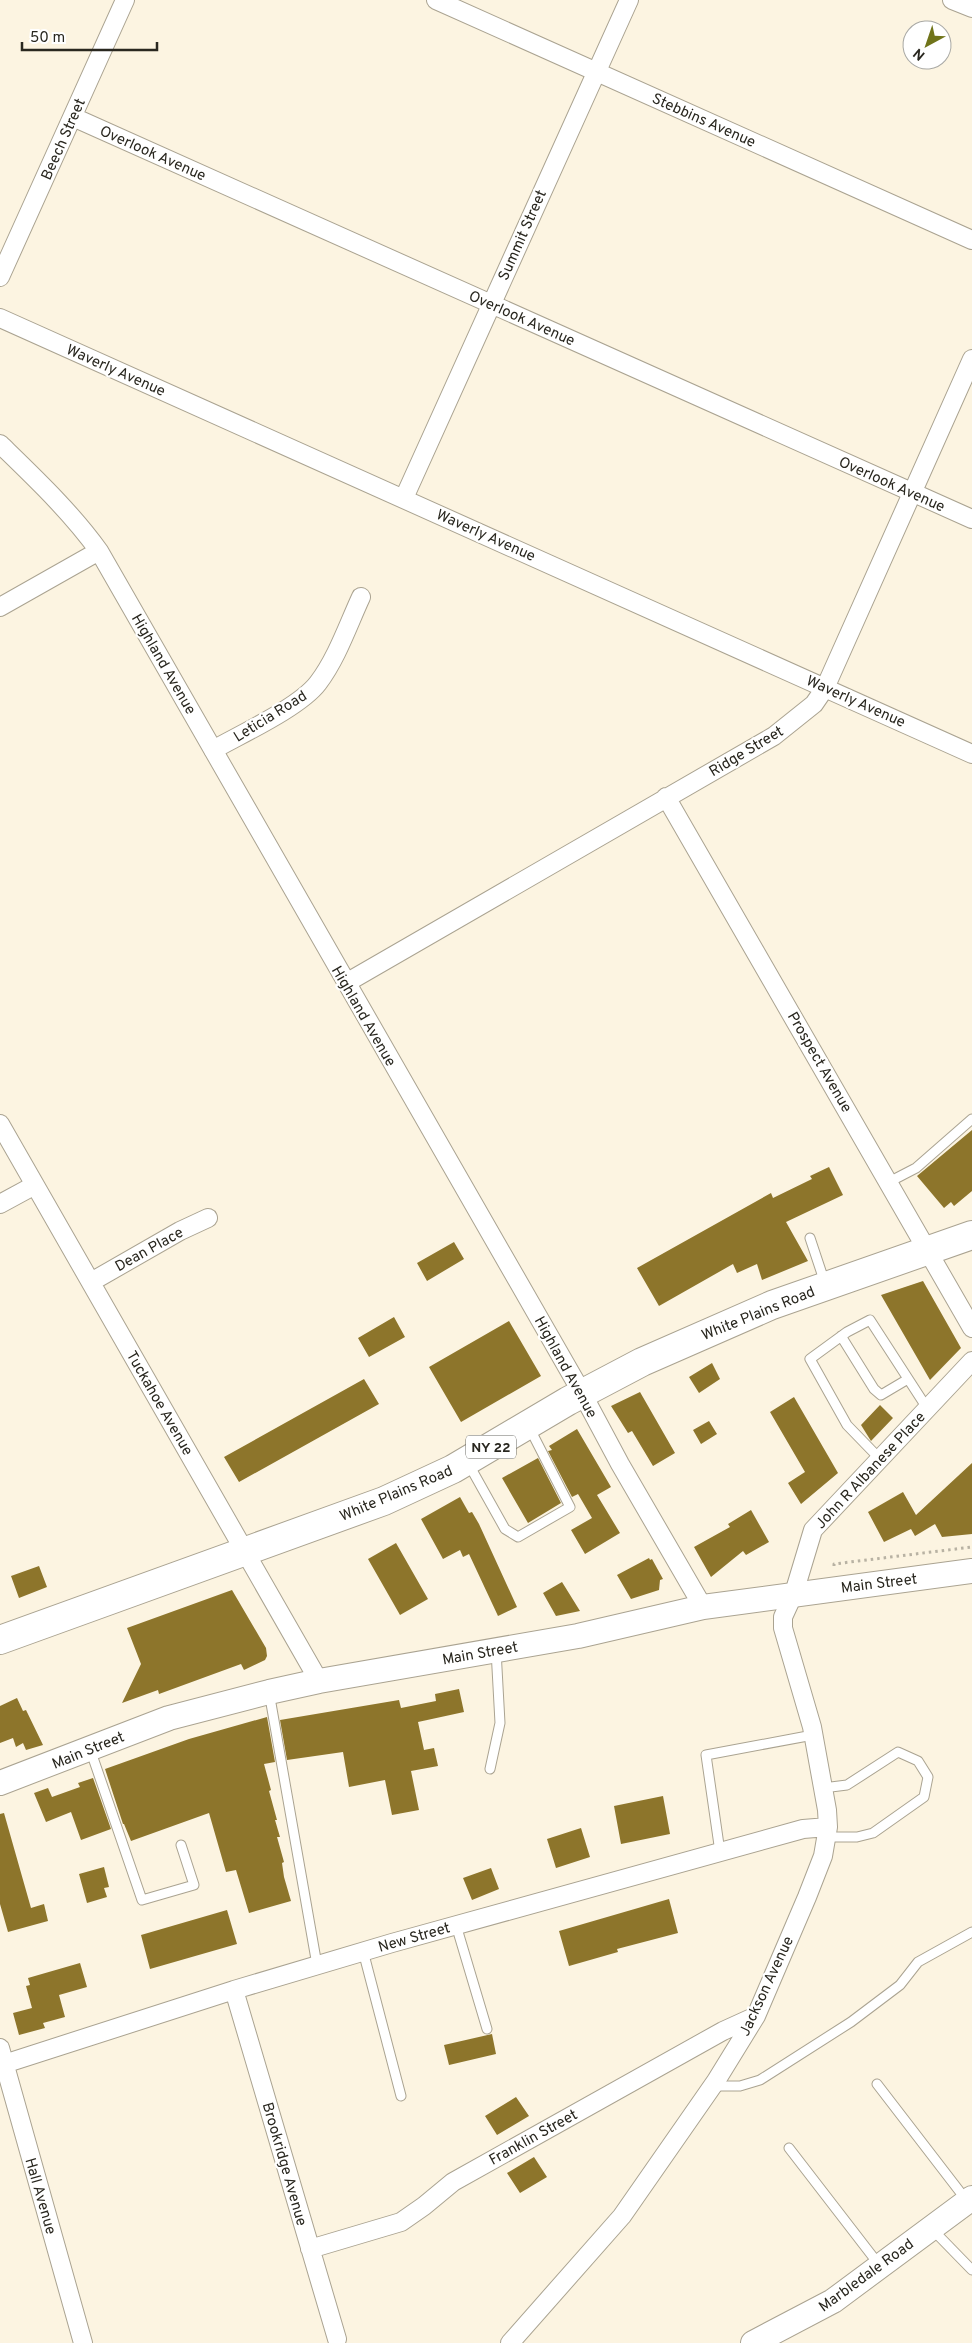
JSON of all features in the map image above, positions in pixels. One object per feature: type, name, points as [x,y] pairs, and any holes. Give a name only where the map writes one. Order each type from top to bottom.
[{"type":"main road","name":"White Plains Road","points":[[0,1640],[418,1486],[467,1461],[582,1393],[642,1362],[728,1323],[826,1285],[972,1235]]},
{"type":"street","name":"Beech Street","points":[[0,277],[125,0]]},
{"type":"street","name":"Stebbins Avenue","points":[[436,0],[972,240]]},
{"type":"street","name":"Summit Street","points":[[404,498],[629,0]]},
{"type":"street","points":[[952,0],[972,8]]},
{"type":"street","name":"Overlook Avenue","points":[[73,117],[972,519]]},
{"type":"street","name":"Waverly Avenue","points":[[0,318],[972,754]]},
{"type":"street","name":"Ridge Street","points":[[346,983],[774,736],[814,704],[825,688],[972,359]]},
{"type":"street","name":"Highland Avenue","points":[[0,444],[53,496],[83,529],[99,551],[703,1607]]},
{"type":"street","points":[[0,607],[99,551]]},
{"type":"street","name":"Leticia Road","points":[[214,750],[295,703],[317,685],[326,672],[361,597]]},
{"type":"street","name":"Prospect Avenue","points":[[666,797],[972,1328]]},
{"type":"street","name":"Tuckahoe Avenue","points":[[0,1124],[319,1681]]},
{"type":"street","points":[[0,1204],[34,1185]]},
{"type":"street","name":"Dean Place","points":[[91,1282],[180,1231],[208,1218]]},
{"type":"street","name":"John R Albanese Place","points":[[794,1594],[813,1530],[972,1361]]},
{"type":"street","name":"Main Street","points":[[0,1783],[169,1718],[319,1681],[578,1636],[703,1607],[972,1571]]},
{"type":"street","name":"Jackson Avenue","points":[[510,2343],[622,2216],[712,2086],[756,2016],[807,1897],[822,1856],[827,1832],[823,1788],[813,1735],[783,1628],[783,1617],[794,1594]]},
{"type":"street","name":"New Street","points":[[2,2056],[234,1990],[362,1951],[803,1829],[827,1832]]},
{"type":"street","name":"Brookridge Avenue","points":[[234,1990],[336,2338]]},
{"type":"street","name":"Franklin Street","points":[[310,2249],[401,2222],[453,2182],[724,2031],[756,2016]]},
{"type":"street","name":"Hall Avenue","points":[[2,2056],[6,2094],[83,2343]]},
{"type":"street","name":"Marbledale Road","points":[[753,2343],[811,2314],[970,2200]]},
{"type":"lane","points":[[889,1182],[916,1168],[972,1119]]},
{"type":"lane","points":[[810,1238],[826,1285]]},
{"type":"lane","points":[[880,1459],[848,1425],[810,1359],[841,1336],[870,1320],[927,1408]]},
{"type":"lane","points":[[841,1336],[874,1389],[881,1395],[908,1379]]},
{"type":"lane","points":[[467,1461],[505,1529],[518,1537],[570,1507],[528,1425]]},
{"type":"lane","points":[[490,1768],[500,1723],[496,1650]]},
{"type":"lane","points":[[269,1692],[317,1965]]},
{"type":"lane","points":[[720,1852],[706,1754],[813,1735]]},
{"type":"lane","points":[[90,1749],[142,1900],[194,1885],[181,1845]]},
{"type":"lane","points":[[823,1788],[847,1785],[898,1752],[918,1761],[928,1777],[924,1797],[873,1833],[857,1837],[827,1832]]},
{"type":"lane","points":[[456,1925],[487,2030]]},
{"type":"lane","points":[[712,2086],[740,2086],[760,2080],[865,2011],[900,1985],[918,1962],[972,1932]]},
{"type":"lane","points":[[362,1951],[401,2096]]},
{"type":"lane","points":[[877,2084],[970,2200]]},
{"type":"lane","points":[[789,2148],[880,2266]]},
{"type":"lane","points":[[931,2228],[972,2270]]},
{"type":"path","points":[[834,1566],[834,1564],[972,1547]]},
{"type":"building","points":[[972,1130],[972,1191],[954,1206],[951,1202],[944,1208],[917,1176]]},
{"type":"building","points":[[829,1167],[843,1195],[786,1222],[808,1261],[762,1280],[757,1264],[737,1273],[733,1264],[659,1306],[637,1268],[771,1193],[773,1198],[812,1179],[810,1176]]},
{"type":"building","points":[[454,1242],[464,1259],[427,1281],[417,1263]]},
{"type":"building","points":[[923,1281],[961,1348],[930,1380],[881,1295]]},
{"type":"building","points":[[394,1317],[405,1337],[369,1357],[358,1338]]},
{"type":"building","points":[[509,1321],[541,1376],[461,1422],[429,1367]]},
{"type":"building","points":[[712,1363],[720,1379],[699,1393],[689,1377]]},
{"type":"building","points":[[364,1379],[379,1404],[239,1482],[224,1457]]},
{"type":"building","points":[[640,1392],[675,1453],[653,1466],[632,1431],[628,1433],[611,1406]]},
{"type":"building","points":[[794,1397],[838,1473],[801,1504],[788,1483],[805,1472],[770,1412]]},
{"type":"building","points":[[880,1405],[893,1418],[871,1441],[861,1425]]},
{"type":"building","points":[[709,1421],[717,1434],[701,1444],[693,1430]]},
{"type":"building","points":[[577,1429],[611,1487],[597,1495],[620,1533],[585,1554],[571,1530],[592,1518],[578,1494],[572,1497],[548,1451],[552,1450],[549,1446]]},
{"type":"building","points":[[538,1458],[561,1503],[528,1523],[502,1478]]},
{"type":"building","points":[[972,1463],[972,1534],[942,1537],[935,1524],[915,1536],[911,1529],[884,1542],[868,1512],[903,1492],[916,1515]]},
{"type":"building","points":[[460,1497],[469,1513],[472,1512],[479,1524],[517,1607],[498,1616],[469,1554],[463,1557],[460,1550],[443,1559],[421,1519]]},
{"type":"building","points":[[751,1510],[769,1542],[746,1555],[743,1551],[711,1577],[694,1547],[730,1527],[728,1524]]},
{"type":"building","points":[[396,1543],[428,1599],[400,1615],[368,1559]]},
{"type":"building","points":[[649,1558],[650,1560],[652,1559],[663,1579],[660,1580],[659,1590],[631,1599],[617,1575]]},
{"type":"building","points":[[39,1566],[47,1587],[19,1598],[11,1576]]},
{"type":"building","points":[[562,1582],[580,1611],[556,1616],[543,1593]]},
{"type":"building","points":[[232,1590],[266,1648],[267,1656],[265,1660],[244,1670],[241,1664],[159,1694],[158,1690],[122,1703],[141,1664],[127,1628]]},
{"type":"building","points":[[459,1689],[464,1712],[418,1722],[424,1750],[434,1748],[438,1766],[411,1771],[419,1810],[392,1815],[385,1780],[349,1787],[343,1752],[287,1760],[280,1720],[399,1700],[401,1708],[436,1701],[435,1694]]},
{"type":"building","points":[[17,1698],[23,1711],[26,1710],[43,1745],[26,1750],[23,1743],[16,1747],[13,1738],[0,1743],[0,1706]]},
{"type":"building","points":[[267,1717],[275,1762],[264,1764],[277,1820],[275,1820],[280,1837],[277,1837],[284,1862],[282,1863],[284,1877],[291,1901],[249,1913],[236,1870],[226,1872],[209,1813],[131,1841],[123,1824],[105,1769],[189,1739]]},
{"type":"building","points":[[93,1778],[111,1829],[81,1840],[71,1812],[46,1822],[34,1793],[48,1788],[52,1797],[80,1787],[78,1783]]},
{"type":"building","points":[[663,1796],[670,1834],[621,1844],[614,1806]]},
{"type":"building","points":[[4,1813],[31,1908],[44,1904],[48,1921],[8,1932],[0,1904],[0,1814]]},
{"type":"building","points":[[581,1828],[590,1857],[556,1868],[547,1839]]},
{"type":"building","points":[[104,1867],[109,1887],[104,1888],[107,1897],[87,1903],[79,1874]]},
{"type":"building","points":[[491,1868],[499,1889],[472,1900],[463,1878]]},
{"type":"building","points":[[669,1899],[678,1933],[617,1949],[618,1952],[569,1966],[559,1931]]},
{"type":"building","points":[[227,1910],[237,1944],[150,1969],[141,1935]]},
{"type":"building","points":[[80,1963],[87,1987],[59,1995],[65,2017],[43,2023],[45,2028],[19,2035],[13,2013],[32,2008],[26,1986],[30,1985],[28,1978]]},
{"type":"building","points":[[492,2034],[496,2054],[449,2065],[444,2045]]},
{"type":"building","points":[[516,2097],[529,2116],[497,2135],[485,2116]]},
{"type":"building","points":[[534,2157],[547,2177],[520,2193],[507,2173]]}]
